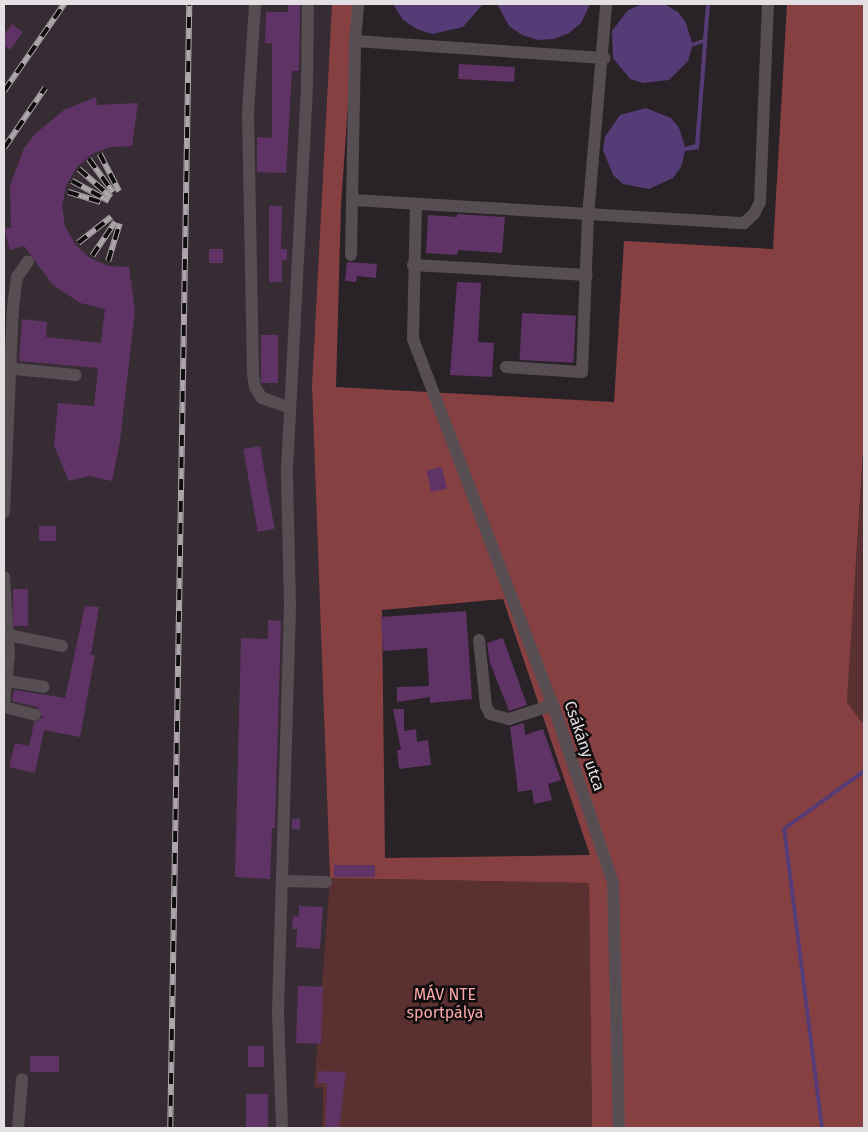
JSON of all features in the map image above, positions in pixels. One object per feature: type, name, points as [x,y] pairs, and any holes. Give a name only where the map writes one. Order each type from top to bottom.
[{"type":"street","points":[[255,4],[248,113],[253,374],[255,387],[262,398],[288,407]]},
{"type":"street","points":[[282,1128],[278,1011],[290,606],[288,407],[297,293],[308,4]]},
{"type":"street","points":[[351,255],[358,4]]},
{"type":"street","points":[[506,367],[582,372],[588,216],[604,58],[606,4]]},
{"type":"street","points":[[353,200],[739,225],[754,214],[760,202],[768,4]]},
{"type":"street","points":[[356,41],[604,58]]},
{"type":"street","name":"Csákány utca","points":[[416,205],[411,327],[553,705],[613,882],[619,1128]]},
{"type":"street","points":[[4,512],[6,368],[17,277],[28,261]]},
{"type":"street","points":[[413,265],[587,275]]},
{"type":"street","points":[[6,368],[76,375]]},
{"type":"street","points":[[4,577],[8,635],[7,681],[4,703]]},
{"type":"street","points":[[8,635],[62,646]]},
{"type":"street","points":[[478,640],[486,706],[490,714],[508,719],[553,705]]},
{"type":"street","points":[[7,681],[44,687]]},
{"type":"street","points":[[4,707],[35,715]]},
{"type":"street","points":[[282,881],[326,882]]},
{"type":"street","points":[[18,1128],[22,1079]]},
{"type":"shaded area","points":[[4,4],[332,4],[312,386],[330,878],[314,1087],[323,1087],[322,1128],[4,1128]]},
{"type":"shaded area","points":[[332,4],[355,4],[341,205],[336,387],[614,402],[624,241],[773,249],[787,4],[864,4],[864,437],[847,702],[864,725],[864,1128],[592,1128],[589,883],[330,878],[312,386]],"holes":[[[503,599],[590,855],[385,858],[382,610]]]},
{"type":"shaded area","points":[[393,4],[483,4],[463,27],[432,34],[417,29],[403,20]]},
{"type":"shaded area","points":[[497,4],[590,4],[581,23],[569,33],[554,39],[538,40],[522,35],[509,26]]},
{"type":"shaded area","points":[[643,4],[666,5],[678,12],[686,23],[692,43],[703,39],[706,4],[710,4],[699,149],[685,151],[681,167],[673,178],[649,189],[623,184],[613,175],[603,150],[605,137],[620,115],[646,108],[671,118],[679,128],[685,147],[695,144],[703,43],[692,47],[688,61],[669,80],[643,83],[630,79],[613,58],[612,31],[628,10]]},
{"type":"green space","points":[[864,437],[864,725],[847,702]]},
{"type":"green space","name":"MÁV NTE sportpálya","points":[[330,878],[589,883],[592,1128],[322,1128],[323,1087],[314,1088]]},
{"type":"building","points":[[288,4],[300,4],[299,71],[292,71],[286,173],[257,172],[257,137],[272,138],[272,43],[265,43],[266,12],[288,12]]},
{"type":"building","points":[[12,24],[23,32],[10,50],[4,45],[4,35]]},
{"type":"building","points":[[459,64],[515,67],[514,82],[458,79]]},
{"type":"building","points":[[96,97],[97,105],[138,103],[132,146],[111,147],[92,154],[76,168],[66,186],[62,206],[65,226],[75,244],[90,258],[109,266],[129,267],[135,310],[120,441],[112,481],[89,476],[69,481],[54,446],[58,403],[94,406],[98,368],[19,361],[22,319],[47,322],[46,337],[101,343],[105,309],[80,303],[52,284],[24,246],[10,250],[4,229],[11,228],[10,186],[24,148],[35,134],[64,110]]},
{"type":"building","points":[[269,206],[282,206],[281,249],[287,249],[287,260],[282,260],[282,282],[269,282]]},
{"type":"building","points":[[457,214],[505,217],[502,253],[458,250],[457,255],[426,253],[428,215],[457,217]]},
{"type":"building","points":[[209,249],[223,249],[223,263],[209,263]]},
{"type":"building","points":[[347,262],[377,264],[376,278],[357,276],[356,282],[345,281]]},
{"type":"building","points":[[457,282],[481,283],[478,342],[494,343],[492,377],[450,375]]},
{"type":"building","points":[[522,313],[576,316],[573,363],[520,360]]},
{"type":"building","points":[[261,335],[278,335],[278,383],[261,383]]},
{"type":"building","points":[[260,446],[275,529],[258,532],[243,449]]},
{"type":"building","points":[[442,467],[447,488],[431,492],[426,471]]},
{"type":"building","points":[[39,526],[56,526],[56,541],[39,541]]},
{"type":"building","points":[[13,589],[28,589],[28,626],[13,626]]},
{"type":"building","points":[[85,606],[99,607],[91,655],[95,655],[80,737],[44,730],[35,773],[9,767],[15,743],[29,746],[34,723],[43,717],[37,707],[12,701],[14,690],[65,698]]},
{"type":"building","points":[[466,611],[472,699],[430,703],[430,697],[397,702],[397,687],[429,686],[427,648],[383,651],[381,617]]},
{"type":"building","points":[[268,620],[281,621],[275,828],[272,828],[270,879],[235,877],[241,638],[268,639]]},
{"type":"building","points":[[503,638],[527,705],[509,711],[490,663],[487,643]]},
{"type":"building","points":[[393,709],[404,709],[404,731],[416,729],[417,742],[428,740],[431,765],[399,769],[397,750],[401,750]]},
{"type":"building","points":[[524,723],[525,735],[543,729],[561,780],[548,784],[552,800],[534,804],[532,790],[518,792],[510,727]]},
{"type":"building","points":[[292,819],[300,819],[300,829],[292,829]]},
{"type":"building","points":[[334,865],[375,865],[375,877],[334,877]]},
{"type":"building","points":[[299,906],[323,907],[320,949],[296,947],[297,929],[292,929],[293,916],[299,917]]},
{"type":"building","points":[[298,986],[323,987],[321,1044],[296,1043]]},
{"type":"building","points":[[248,1046],[264,1046],[264,1067],[248,1067]]},
{"type":"building","points":[[30,1056],[59,1056],[59,1072],[30,1072]]},
{"type":"building","points":[[318,1071],[346,1072],[339,1128],[325,1128],[327,1083],[317,1083]]},
{"type":"building","points":[[246,1094],[268,1094],[268,1128],[246,1128]]},
{"type":"waterway","points":[[822,1128],[784,829],[864,771]]},
{"type":"railway","points":[[4,91],[64,4]]},
{"type":"railway","points":[[170,1128],[189,4]]},
{"type":"railway","points":[[4,148],[45,88]]},
{"type":"railway","points":[[100,154],[119,191]]},
{"type":"railway","points":[[89,159],[113,192]]},
{"type":"railway","points":[[79,169],[111,197]]},
{"type":"railway","points":[[72,181],[109,201]]},
{"type":"railway","points":[[68,192],[101,202]]},
{"type":"railway","points":[[78,243],[111,217]]},
{"type":"railway","points":[[92,256],[115,222]]},
{"type":"railway","points":[[108,261],[119,224]]}]
